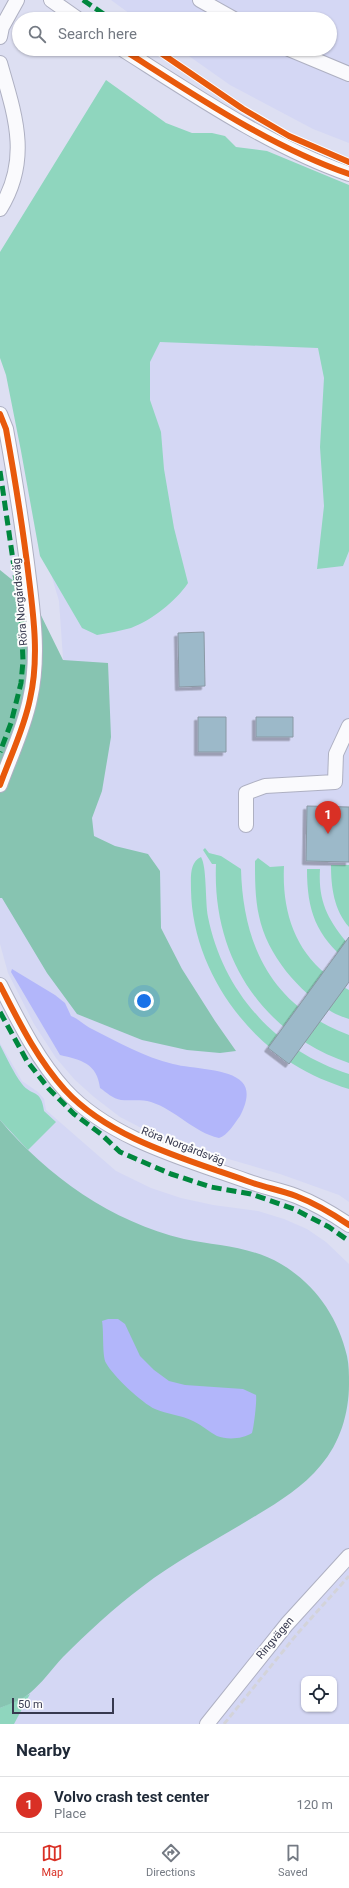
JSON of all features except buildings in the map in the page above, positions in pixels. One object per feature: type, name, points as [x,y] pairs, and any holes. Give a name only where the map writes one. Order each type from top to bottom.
[{"type":"street","points":[[0,37],[2,27],[17,0]]},
{"type":"street","points":[[51,0],[68,12]]},
{"type":"street","points":[[200,0],[221,12]]},
{"type":"street","points":[[133,56],[193,94],[276,142],[349,174]]},
{"type":"street","points":[[307,56],[349,74]]},
{"type":"street","points":[[0,63],[12,104],[19,140],[17,167],[4,194],[0,208]]},
{"type":"street","name":"Röra Norgårdsväg","points":[[0,414],[6,429],[23,532],[34,623],[35,659],[31,699],[23,727],[0,785]]},
{"type":"street","points":[[246,825],[246,792],[265,786],[335,782],[336,754],[349,726]]},
{"type":"street","name":"Röra Norgårdsväg","points":[[0,985],[22,1028],[42,1061],[66,1091],[94,1114],[125,1134],[148,1145],[254,1183],[296,1196],[314,1204],[349,1225]]},
{"type":"street","name":"Ringvägen","points":[[207,1724],[287,1624],[349,1556]]},
{"type":"shaded area","points":[[111,0],[349,0],[349,143],[313,129],[230,85],[189,56],[337,56],[337,12],[127,12]]},
{"type":"shaded area","points":[[349,233],[349,1202],[339,1195],[280,1174],[194,1149],[159,1137],[120,1117],[75,1080],[56,1058],[34,1024],[8,973],[0,944],[0,838],[64,673],[59,601],[47,560],[0,267]]},
{"type":"shaded area","points":[[0,1043],[22,1081],[38,1092],[44,1099],[46,1110],[116,1171],[151,1188],[181,1198],[213,1205],[258,1211],[284,1219],[307,1229],[326,1242],[349,1264],[349,1724],[0,1724]]},
{"type":"green space","points":[[106,80],[166,123],[192,133],[212,133],[225,136],[236,147],[267,151],[349,185],[349,551],[343,566],[317,569],[324,506],[320,447],[324,378],[318,348],[160,342],[150,362],[150,400],[161,432],[164,469],[174,528],[188,583],[183,590],[163,609],[139,625],[97,635],[82,628],[40,556],[6,375],[0,358],[0,252]]},
{"type":"green space","points":[[0,570],[31,595],[63,660],[108,663],[111,737],[102,791],[92,818],[94,836],[115,846],[148,854],[160,871],[161,928],[182,969],[236,1051],[220,1053],[187,1050],[142,1040],[77,1014],[47,973],[2,898],[0,898]]},
{"type":"green space","points":[[205,848],[209,853],[221,856],[241,869],[243,897],[248,924],[256,948],[267,971],[282,991],[300,1008],[323,1023],[349,1035],[349,1063],[318,1050],[291,1032],[267,1011],[248,987],[233,959],[223,930],[217,898],[216,864],[212,864],[203,850]]},
{"type":"green space","points":[[201,857],[205,876],[208,917],[215,944],[226,970],[240,994],[257,1015],[276,1034],[298,1050],[323,1064],[349,1074],[349,1089],[307,1072],[272,1049],[253,1031],[236,1011],[221,989],[208,966],[199,941],[193,916],[191,876],[194,863]]},
{"type":"green space","points":[[258,858],[270,867],[284,866],[285,897],[292,926],[305,952],[326,974],[349,990],[349,1019],[332,1012],[308,994],[286,971],[269,945],[263,931],[257,902],[255,861]]},
{"type":"green space","points":[[331,865],[349,865],[349,927],[340,913],[334,898]]},
{"type":"green space","points":[[307,869],[320,869],[323,901],[330,919],[349,945],[348,962],[328,942],[316,921],[309,897]]},
{"type":"green space","points":[[0,1045],[22,1084],[41,1099],[44,1111],[56,1122],[28,1150],[0,1120]]},
{"type":"green space","points":[[0,1120],[38,1160],[60,1178],[107,1209],[131,1221],[184,1239],[234,1247],[258,1253],[270,1258],[293,1272],[304,1281],[323,1303],[338,1328],[349,1366],[349,1395],[345,1417],[338,1437],[328,1456],[307,1480],[291,1493],[184,1558],[142,1587],[82,1638],[30,1693],[19,1700],[0,1708]]},
{"type":"green space","points":[[30,1694],[14,1724],[0,1724],[0,1708]]},
{"type":"water","points":[[12,969],[55,995],[65,1003],[71,1016],[121,1044],[162,1061],[181,1066],[219,1071],[236,1077],[245,1086],[247,1094],[244,1108],[240,1116],[228,1132],[219,1138],[201,1131],[169,1110],[151,1102],[140,1100],[121,1100],[110,1095],[100,1088],[95,1073],[87,1064],[60,1055],[11,972]]},
{"type":"water","points":[[108,1319],[118,1319],[125,1324],[140,1356],[154,1370],[169,1381],[185,1385],[243,1389],[256,1395],[252,1433],[240,1438],[217,1436],[199,1424],[184,1417],[164,1412],[149,1406],[121,1382],[106,1363],[104,1355],[102,1321]]},
{"type":"railway","points":[[224,1724],[297,1634],[349,1576]]},
{"type":"marked path","points":[[83,0],[101,12]]},
{"type":"marked path","points":[[0,471],[21,615],[23,661],[21,683],[11,723],[0,752]]},
{"type":"marked path","points":[[0,1012],[27,1061],[49,1089],[74,1114],[101,1134],[120,1152],[171,1174],[211,1187],[251,1194],[294,1209],[329,1227],[349,1241]]},
{"type":"cycle path","points":[[133,56],[204,101],[261,134],[290,149],[349,174]]},
{"type":"cycle path","points":[[165,56],[243,109],[289,136],[349,162]]},
{"type":"cycle path","points":[[0,414],[6,429],[16,485],[27,560],[35,639],[33,684],[27,710],[21,732],[0,785]]},
{"type":"cycle path","points":[[0,985],[29,1040],[55,1078],[83,1107],[104,1122],[126,1135],[150,1146],[253,1183],[303,1199],[349,1225]]},
{"type":"place","name":"Volvo crash test center","points":[[328,834]]}]
